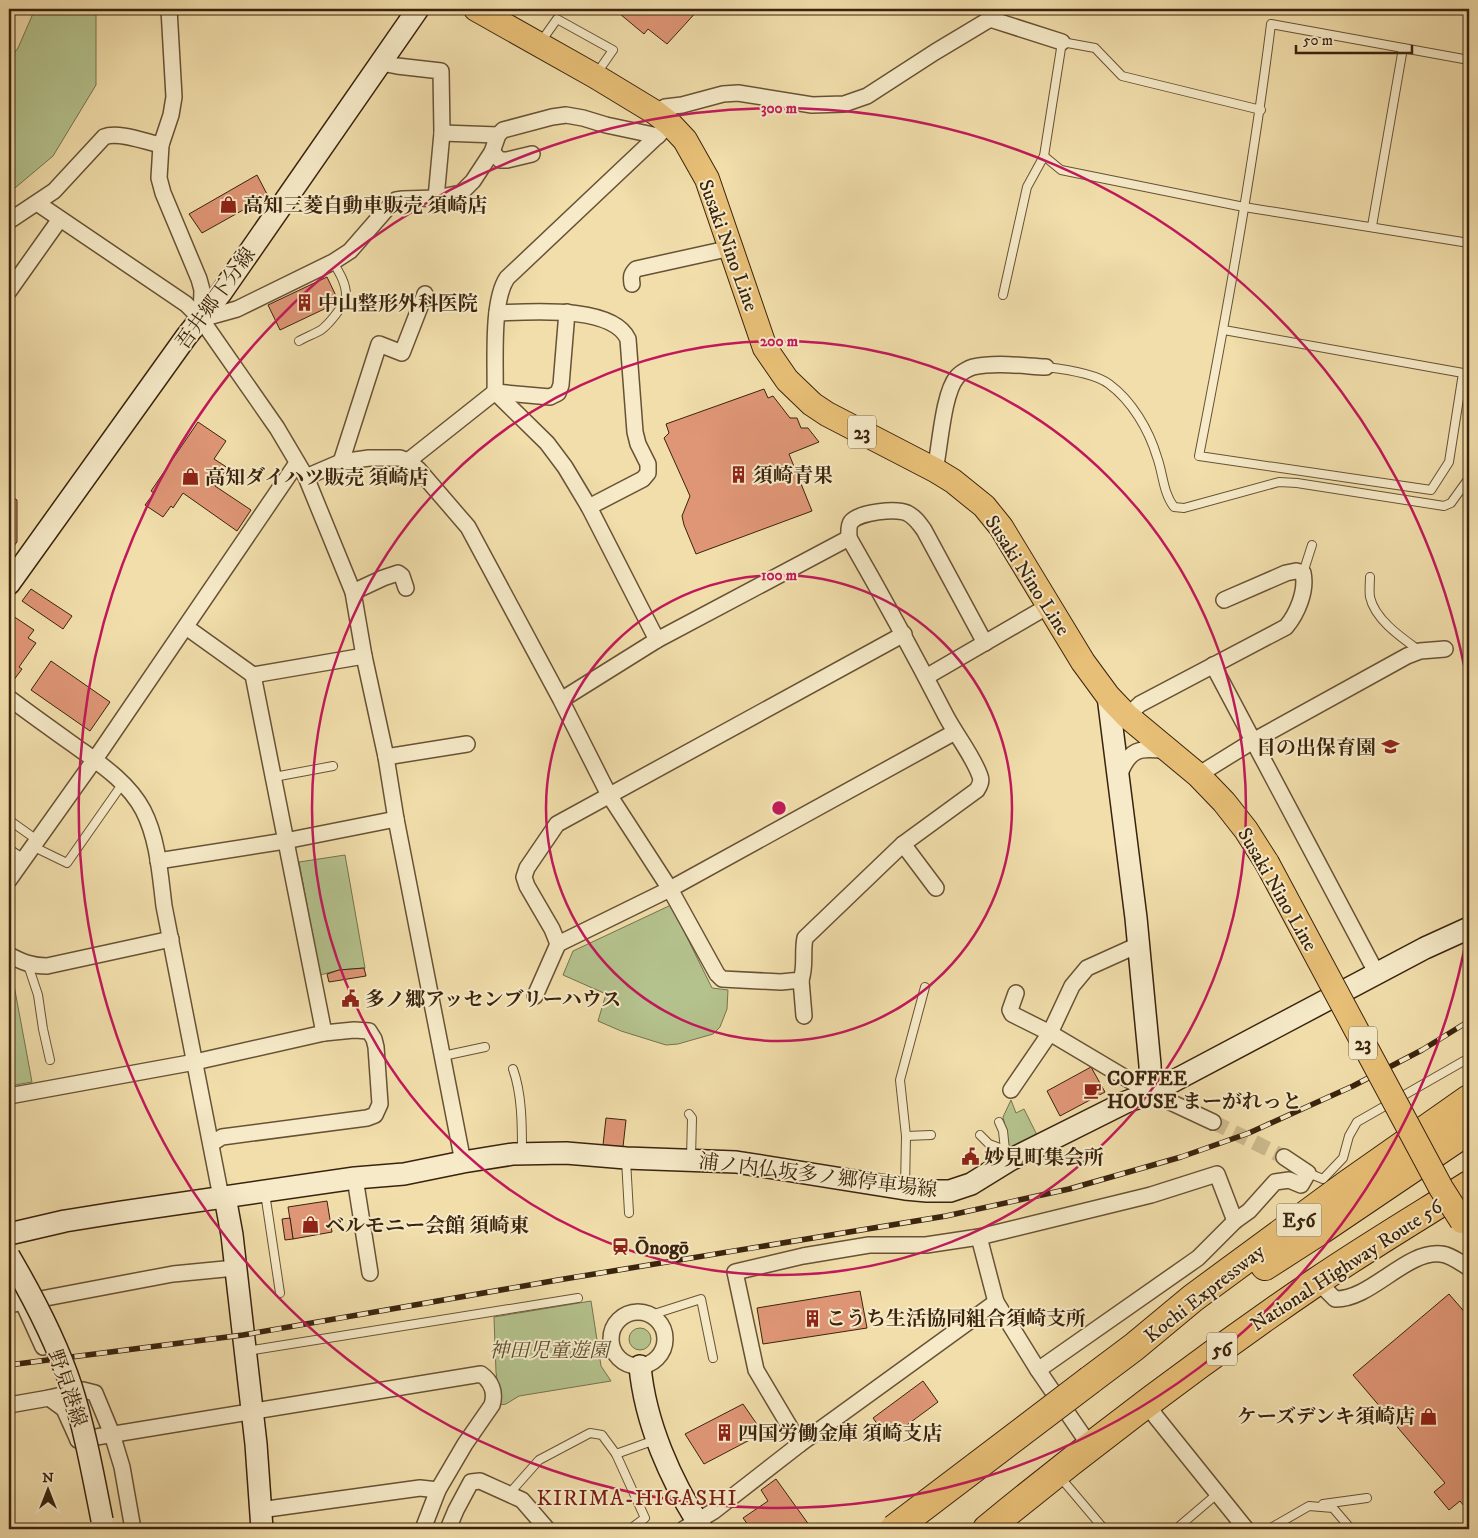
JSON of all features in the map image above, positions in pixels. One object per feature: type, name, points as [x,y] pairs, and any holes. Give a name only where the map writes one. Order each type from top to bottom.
[{"type":"highway","name":"Kochi Expressway","points":[[894,1529],[1134,1347],[1193,1298],[1469,1099]]},
{"type":"highway","name":"Kochi Expressway","points":[[1134,1347],[1321,1230],[1469,1130]]},
{"type":"highway","name":"National Highway Route 56","points":[[987,1529],[1090,1446],[1317,1281],[1469,1185]]},
{"type":"main road","name":"Susaki Nino Line","points":[[476,9],[595,76],[686,140],[706,179],[765,348],[787,380],[812,404],[827,414],[934,470],[968,493],[990,513],[1001,527],[1050,605],[1083,662],[1108,696],[1127,716],[1198,774],[1241,823],[1267,863],[1441,1188],[1466,1226]]},
{"type":"main road","name":"吾井郷下分線","points":[[9,584],[186,337],[201,319],[381,63],[408,14]]},
{"type":"main road","points":[[1108,696],[1138,945],[1151,1093]]},
{"type":"main road","name":"浦ノ内仏坂多ノ郷停車場線","points":[[10,1232],[65,1221],[223,1197],[355,1178],[404,1174],[513,1154],[566,1153],[626,1158],[736,1162],[905,1189],[927,1191],[950,1190],[971,1184],[1007,1155],[1126,1102],[1151,1093],[1425,948],[1469,928]]},
{"type":"main road","points":[[223,1197],[236,1268],[246,1352],[256,1444],[261,1520]]},
{"type":"main road","name":"野見港線","points":[[9,1256],[44,1320],[70,1384],[79,1414],[101,1526]]},
{"type":"main road","points":[[640,1366],[642,1389],[657,1439],[694,1527]]},
{"type":"street","points":[[168,9],[174,96],[171,116],[161,146],[159,178],[162,193],[191,257],[201,285],[201,319]]},
{"type":"street","points":[[657,640],[589,507],[566,467],[547,443],[495,392],[497,313],[500,293],[508,278],[661,124],[665,107],[682,105],[723,94],[738,93],[812,105],[844,104],[867,96],[934,52],[990,19],[1062,42]]},
{"type":"street","points":[[381,63],[441,71],[442,133],[436,198]]},
{"type":"street","points":[[201,319],[237,309],[333,262],[350,251],[396,200],[403,198],[436,198],[461,193],[468,187],[492,152],[498,135],[503,130],[552,117],[566,116],[583,118],[606,125],[661,124]]},
{"type":"street","points":[[442,133],[498,135]]},
{"type":"street","points":[[9,221],[54,191],[108,135],[121,136],[161,146]]},
{"type":"street","points":[[492,152],[500,160],[532,154]]},
{"type":"street","points":[[37,203],[186,304],[201,319],[277,428],[306,477],[353,592],[463,1162]]},
{"type":"street","points":[[9,291],[60,219]]},
{"type":"street","points":[[632,284],[632,272],[636,270],[731,248]]},
{"type":"street","points":[[341,462],[378,344],[402,353],[424,294]]},
{"type":"street","points":[[497,313],[567,312],[615,324],[624,331],[628,339],[636,438],[648,464],[648,473],[642,479],[589,507]]},
{"type":"street","points":[[408,461],[495,392],[550,397],[558,393],[561,385],[567,312]]},
{"type":"street","points":[[934,470],[945,410],[951,388],[957,376],[971,367],[990,365],[1046,366]]},
{"type":"street","points":[[306,477],[341,462],[369,458],[400,458],[418,468],[468,527],[561,700],[609,795],[670,889],[717,974],[722,979],[781,982],[801,980]]},
{"type":"street","points":[[9,880],[186,627],[297,463]]},
{"type":"street","points":[[804,1016],[801,980],[804,970],[805,938],[903,844],[977,790],[981,778],[904,634],[849,538],[849,526],[852,521],[859,517],[889,510],[906,512],[914,517],[924,530],[985,643]]},
{"type":"street","points":[[561,700],[657,640],[849,538]]},
{"type":"street","points":[[1127,716],[1140,704],[1286,627],[1293,619],[1301,599],[1305,582],[1303,573],[1296,571],[1286,573],[1224,600]]},
{"type":"street","points":[[353,592],[398,573],[402,576],[406,588]]},
{"type":"street","points":[[926,677],[1050,605]]},
{"type":"street","points":[[186,627],[253,675],[324,1033]]},
{"type":"street","points":[[558,944],[552,929],[527,886],[524,876],[527,868],[557,824],[904,634]]},
{"type":"street","points":[[1198,774],[1253,741],[1407,656],[1420,651],[1445,649]]},
{"type":"street","points":[[253,675],[364,656]]},
{"type":"street","points":[[1213,665],[1376,974]]},
{"type":"street","points":[[9,698],[124,783],[143,810],[151,831],[158,861],[164,906],[223,1197]]},
{"type":"street","points":[[535,996],[558,944],[670,889],[955,732]]},
{"type":"street","points":[[386,757],[467,744]]},
{"type":"street","points":[[1119,776],[1125,761],[1138,751],[1148,748],[1171,752]]},
{"type":"street","points":[[158,861],[285,841],[396,818]]},
{"type":"street","points":[[903,844],[936,888]]},
{"type":"street","points":[[9,955],[28,964],[47,966],[171,939]]},
{"type":"street","points":[[1011,1090],[1050,1033],[1072,986],[1087,968],[1138,945]]},
{"type":"street","points":[[1016,993],[1010,1010],[1012,1014],[1050,1033],[1151,1093],[1213,1122]]},
{"type":"street","points":[[9,1096],[195,1062],[324,1033],[368,1030],[374,1039],[376,1047],[380,1104],[375,1115],[367,1118],[222,1138],[211,1144]]},
{"type":"street","points":[[1038,1370],[1198,1258],[1235,1221],[1249,1211],[1275,1182],[1289,1180],[1301,1185],[1308,1173],[1284,1157]]},
{"type":"street","points":[[800,1444],[756,1370],[735,1272],[803,1256],[869,1245],[926,1245],[979,1237],[1151,1195],[1217,1174],[1235,1221]]},
{"type":"street","points":[[355,1178],[370,1273]]},
{"type":"street","points":[[979,1237],[996,1302],[1038,1370],[1090,1446]]},
{"type":"street","points":[[1317,1281],[1335,1299],[1344,1300],[1358,1294],[1421,1257],[1442,1254],[1459,1261],[1469,1268]]},
{"type":"street","points":[[16,1304],[172,1274],[236,1268]]},
{"type":"street","points":[[9,1276],[16,1304],[43,1347]]},
{"type":"street","points":[[694,1527],[800,1444],[996,1302]]},
{"type":"street","points":[[633,1312],[651,1314],[663,1327],[665,1344],[662,1352],[649,1364],[631,1365],[616,1355],[610,1338],[612,1329],[624,1315],[633,1312]]},
{"type":"street","points":[[78,1440],[481,1374],[489,1380],[494,1399],[492,1405],[465,1444],[438,1490],[423,1529]]},
{"type":"street","points":[[9,1405],[83,1390],[95,1393],[112,1434],[122,1467],[133,1529]]},
{"type":"street","points":[[49,1398],[64,1409],[78,1440],[101,1526]]},
{"type":"street","points":[[1148,1403],[1156,1417],[1246,1529]]},
{"type":"street","points":[[448,1529],[471,1482],[480,1481],[522,1500],[546,1529]]},
{"type":"street","points":[[261,1520],[420,1488],[438,1490]]},
{"type":"lane","points":[[539,45],[557,19],[613,50],[595,76]]},
{"type":"lane","points":[[1224,330],[1463,373],[1450,462],[1431,490],[1199,456],[1224,330],[1261,110],[1271,24],[1469,60]]},
{"type":"lane","points":[[1003,295],[1026,187],[1044,156],[1062,42],[1095,48],[1122,76],[1261,110]]},
{"type":"lane","points":[[1372,226],[1403,48]]},
{"type":"lane","points":[[1044,156],[1061,170],[1244,207],[1469,243]]},
{"type":"lane","points":[[299,341],[322,329],[336,314],[345,300],[346,294],[343,280],[333,262]]},
{"type":"lane","points":[[1046,366],[1076,372],[1108,383],[1131,406],[1145,428],[1157,454],[1169,501],[1174,507],[1184,508],[1279,482],[1297,483],[1444,506],[1451,503],[1469,478]]},
{"type":"lane","points":[[1303,573],[1312,545]]},
{"type":"lane","points":[[1370,577],[1370,597],[1374,609],[1387,625],[1420,651]]},
{"type":"lane","points":[[274,777],[333,766]]},
{"type":"lane","points":[[9,820],[34,843],[67,863],[124,783]]},
{"type":"lane","points":[[9,848],[24,859]]},
{"type":"lane","points":[[28,964],[38,994],[50,1060]]},
{"type":"lane","points":[[905,1189],[906,1136],[900,1080],[925,986]]},
{"type":"lane","points":[[443,1056],[485,1047]]},
{"type":"lane","points":[[1308,1173],[1323,1179],[1343,1158],[1349,1136],[1357,1122],[1469,1058]]},
{"type":"lane","points":[[513,1069],[518,1090],[522,1154]]},
{"type":"lane","points":[[689,1114],[692,1118],[690,1160]]},
{"type":"lane","points":[[999,1122],[1003,1132],[1007,1155]]},
{"type":"lane","points":[[906,1136],[931,1135]]},
{"type":"lane","points":[[980,1135],[989,1144],[1007,1155]]},
{"type":"lane","points":[[626,1158],[629,1213]]},
{"type":"lane","points":[[265,1191],[280,1293]]},
{"type":"lane","points":[[246,1352],[578,1298]]},
{"type":"lane","points":[[651,1314],[701,1299],[713,1358]]},
{"type":"lane","points":[[508,1495],[539,1460],[590,1432],[602,1435],[616,1454],[645,1518],[630,1529]]},
{"type":"lane","points":[[616,1454],[657,1439]]},
{"type":"lane","points":[[1056,1472],[1104,1529]]},
{"type":"lane","points":[[1176,1529],[1217,1494]]},
{"type":"lane","points":[[1269,1529],[1309,1506],[1367,1498]]},
{"type":"lane","points":[[1309,1506],[1333,1508],[1351,1529]]},
{"type":"green space","points":[[35,9],[96,9],[96,85],[53,156],[9,193],[9,60],[18,48]]},
{"type":"green space","points":[[345,855],[365,968],[339,970],[320,975],[299,862]]},
{"type":"green space","points":[[671,905],[712,988],[728,990],[727,1009],[720,1027],[713,1034],[678,1044],[666,1045],[621,1031],[598,1021],[606,994],[563,975],[573,951]]},
{"type":"green space","points":[[9,968],[11,969],[32,1082],[9,1086]]},
{"type":"green space","points":[[1011,1100],[1016,1113],[1024,1109],[1037,1135],[1008,1149],[1003,1117]]},
{"type":"green space","name":"神田児童遊園","points":[[591,1301],[601,1366],[611,1381],[519,1396],[506,1404],[500,1405],[496,1372],[494,1317]]},
{"type":"green space","points":[[640,1328],[648,1331],[651,1339],[648,1347],[640,1350],[632,1347],[629,1339],[632,1331]]},
{"type":"building","points":[[614,9],[699,9],[667,44],[648,29],[644,34]]},
{"type":"building","name":"高知三菱自動車販売 須崎店","points":[[257,175],[268,196],[202,233],[189,214]]},
{"type":"building","name":"中山整形外科医院","points":[[327,277],[339,302],[280,330],[268,305]]},
{"type":"building","name":"須崎青果","points":[[764,389],[768,398],[773,396],[790,418],[797,418],[801,428],[808,428],[819,442],[789,454],[812,511],[696,554],[682,516],[690,496],[664,438],[669,433],[666,424]]},
{"type":"building","name":"高知ダイハツ販売 須崎店","points":[[198,422],[226,441],[214,459],[228,468],[215,486],[251,510],[237,531],[183,493],[173,508],[171,506],[163,517],[145,505],[154,493],[151,491]]},
{"type":"building","points":[[14,498],[17,500],[17,542],[13,547],[9,545],[9,504]]},
{"type":"building","points":[[31,589],[72,616],[63,629],[22,601]]},
{"type":"building","points":[[13,616],[34,630],[28,638],[36,643],[19,667],[22,669],[13,681],[9,678],[9,621]]},
{"type":"building","points":[[51,661],[110,702],[90,731],[31,690]]},
{"type":"building","points":[[364,968],[366,976],[329,982],[327,974],[339,970]]},
{"type":"building","points":[[1091,1067],[1105,1092],[1060,1116],[1047,1091]]},
{"type":"building","points":[[606,1118],[626,1120],[623,1147],[603,1145]]},
{"type":"building","name":"ベルモニー会館 須崎東","points":[[327,1201],[332,1232],[293,1239],[288,1207]]},
{"type":"building","points":[[290,1218],[293,1239],[285,1240],[282,1219]]},
{"type":"building","name":"こうち生活協同組合須崎支所","points":[[860,1291],[867,1328],[763,1344],[757,1308]]},
{"type":"building","name":"ケーズデンキ須崎店","points":[[1449,1294],[1469,1315],[1469,1512],[1460,1501],[1449,1510],[1434,1492],[1445,1483],[1353,1375]]},
{"type":"building","points":[[923,1381],[938,1402],[888,1439],[873,1418]]},
{"type":"building","name":"四国労働金庫 須崎支店","points":[[743,1404],[763,1433],[704,1464],[685,1434]]},
{"type":"building","points":[[776,1479],[812,1529],[751,1529],[743,1518],[768,1501],[761,1490]]},
{"type":"tunnel","points":[[1213,1122],[1284,1157]]},
{"type":"railway","points":[[9,1365],[243,1335],[558,1280],[946,1216],[1069,1189],[1181,1157],[1249,1133],[1353,1086],[1422,1050],[1469,1021]]},
{"type":"place","name":"高知三菱自動車販売 須崎店","points":[[229,205]]},
{"type":"place","name":"中山整形外科医院","points":[[304,303]]},
{"type":"place","name":"須崎青果","points":[[739,475]]},
{"type":"place","name":"高知ダイハツ販売 須崎店","points":[[191,477]]},
{"type":"place","name":"日の出保育園","points":[[1390,747]]},
{"type":"place","name":"多ノ郷アッセンブリーハウス","points":[[351,999]]},
{"type":"place","name":"COFFEE HOUSE まーがれっと","points":[[1093,1090]]},
{"type":"place","name":"妙見町集会所","points":[[970,1157]]},
{"type":"place","name":"ベルモニー会館 須崎東","points":[[311,1225]]},
{"type":"place","name":"Ōnogō","points":[[621,1247]]},
{"type":"place","name":"こうち生活協同組合須崎支所","points":[[812,1318]]},
{"type":"place","name":"ケーズデンキ須崎店","points":[[1429,1416]]},
{"type":"place","name":"四国労働金庫 須崎支店","points":[[724,1433]]},
{"type":"district","name":"KIRIMA-HIGASHI","points":[[637,1497]]}]
